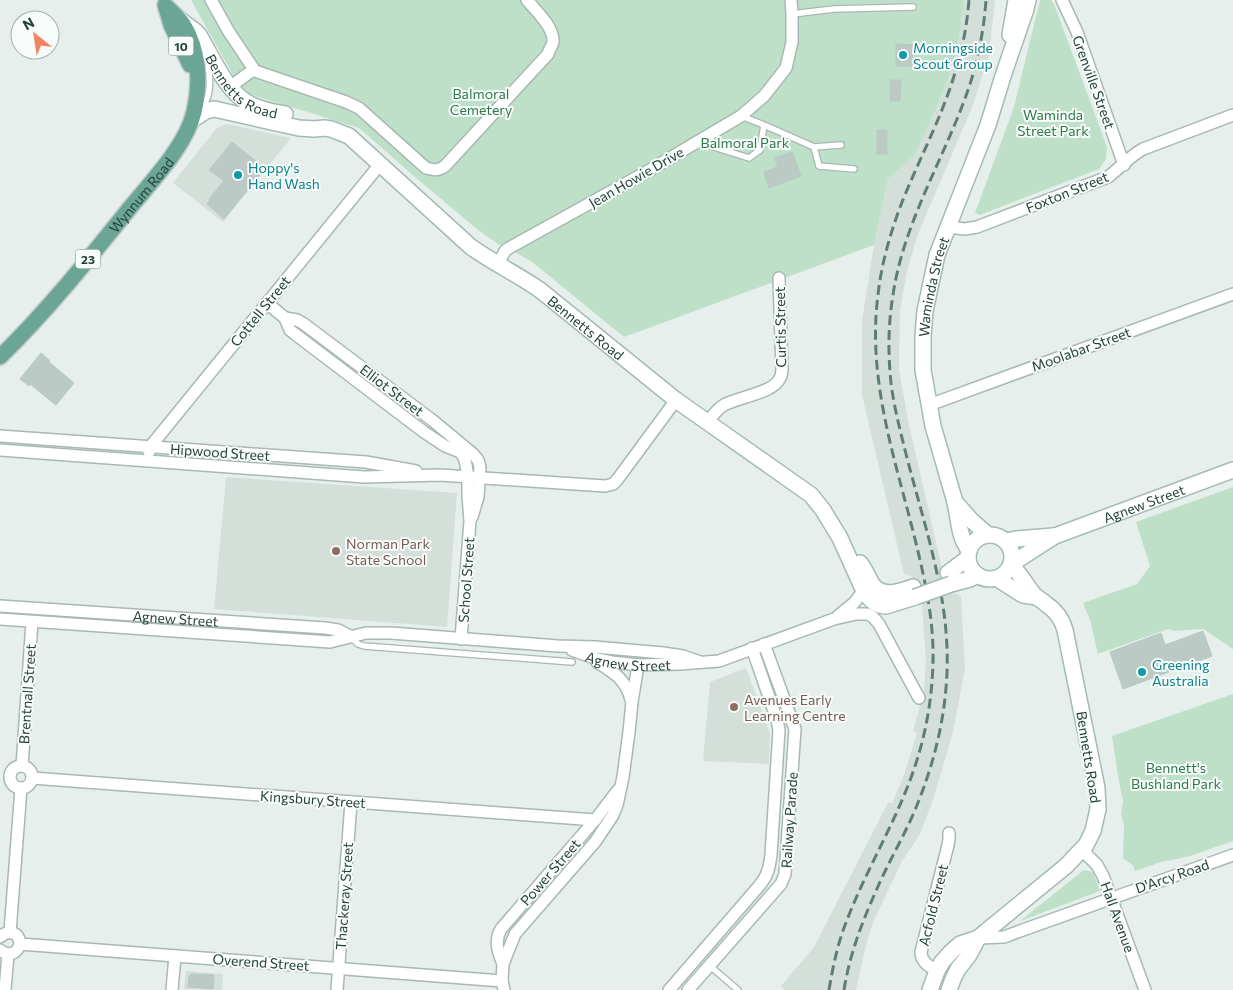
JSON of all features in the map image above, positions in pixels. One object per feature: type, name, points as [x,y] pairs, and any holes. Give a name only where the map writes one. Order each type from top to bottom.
[{"type":"main road","name":"Waminda Street","points":[[1003,76],[1016,0]]},
{"type":"main road","name":"Waminda Street","points":[[969,554],[957,520],[955,502],[933,426],[923,370],[922,336],[925,311],[937,255],[988,125],[1028,0]]},
{"type":"main road","name":"Wynnum Road","points":[[0,357],[41,316],[171,157],[192,120],[198,87],[194,49],[188,33],[164,2]]},
{"type":"main road","name":"Wynnum Road","points":[[164,2],[171,25],[189,62],[198,87]]},
{"type":"main road","name":"Bennetts Road","points":[[179,19],[195,31],[238,97],[263,109],[302,118],[349,136],[471,247],[540,290],[676,400],[811,495],[877,589],[891,593],[914,592]]},
{"type":"main road","name":"10","points":[[198,87],[210,105]]},
{"type":"main road","name":"Bennetts Road","points":[[210,105],[300,128],[324,128]]},
{"type":"main road","points":[[192,120],[206,111],[210,105]]},
{"type":"main road","name":"Agnew Street","points":[[1011,563],[1054,536],[1233,470]]},
{"type":"main road","name":"Waminda Street","points":[[955,502],[988,535]]},
{"type":"main road","name":"10","points":[[969,554],[976,540],[988,535]]},
{"type":"main road","points":[[988,535],[1006,542],[1012,554],[1011,563],[1007,571],[1002,576],[996,578]]},
{"type":"main road","name":"Agnew Street","points":[[1006,542],[1016,539],[1054,536]]},
{"type":"main road","name":"Bennetts Road","points":[[840,538],[864,590],[871,599],[883,606],[891,605],[937,579],[970,579],[977,575]]},
{"type":"main road","name":"Bennetts Road","points":[[950,578],[969,554]]},
{"type":"main road","points":[[969,554],[969,564],[977,575]]},
{"type":"main road","name":"Bennetts Road","points":[[930,990],[937,971],[960,944],[978,938],[1061,870],[1082,850],[1090,839],[1097,816],[1098,798],[1095,776],[1065,630],[1054,610],[1037,597],[1011,563]]},
{"type":"main road","name":"10","points":[[977,575],[983,578],[996,578]]},
{"type":"main road","name":"Bennetts Road","points":[[996,578],[1023,595],[1037,597]]},
{"type":"main road","name":"Bennetts Road","points":[[949,990],[958,969],[970,955],[978,938]]},
{"type":"street","points":[[210,0],[253,70],[359,108],[426,168],[434,170],[445,166],[548,54],[553,44],[552,34],[545,20],[527,0]]},
{"type":"street","name":"Jean Howie Drive","points":[[498,264],[509,248],[648,171],[741,116],[764,96],[786,68],[792,42],[791,0]]},
{"type":"street","name":"Grenville Street","points":[[1062,0],[1077,32],[1124,165]]},
{"type":"street","points":[[230,87],[253,70]]},
{"type":"street","name":"Foxton Street","points":[[948,227],[965,229],[977,227],[1108,178],[1124,165],[1133,154],[1143,148],[1233,115]]},
{"type":"street","name":"Cottell Street","points":[[146,462],[150,447],[381,164]]},
{"type":"street","name":"Curtis Street","points":[[708,422],[723,405],[768,389],[776,384],[780,378],[782,370],[779,278]]},
{"type":"street","name":"Moolabar Street","points":[[929,405],[1233,294]]},
{"type":"street","name":"Elliot Street","points":[[267,303],[285,318],[304,324],[458,440],[477,458],[480,466],[474,477]]},
{"type":"street","name":"Hipwood Street","points":[[0,450],[364,477],[440,475],[602,486],[611,485],[617,480],[676,400]]},
{"type":"street","name":"Hipwood Street","points":[[0,436],[366,462],[440,475]]},
{"type":"street","name":"School Street","points":[[461,639],[470,521],[468,495],[474,477]]},
{"type":"street","name":"Agnew Street","points":[[834,619],[852,604],[864,590]]},
{"type":"street","name":"Agnew Street","points":[[0,606],[325,628],[338,630],[350,636]]},
{"type":"street","name":"Agnew Street","points":[[558,646],[605,661],[668,665],[717,661],[834,619],[858,613],[868,614],[880,626],[918,698]]},
{"type":"street","name":"Agnew Street","points":[[0,619],[330,642],[368,632],[595,647],[672,654],[700,662]]},
{"type":"street","name":"Brentnall Street","points":[[22,766],[32,622]]},
{"type":"street","name":"Railway Parade","points":[[688,990],[781,884],[785,874],[795,733],[792,719],[764,644]]},
{"type":"street","name":"Railway Parade","points":[[669,990],[759,886],[769,870],[779,730],[752,648]]},
{"type":"street","points":[[587,655],[623,682],[628,689],[632,702]]},
{"type":"street","name":"Power Street","points":[[501,987],[503,964],[517,932],[594,842],[610,821],[616,809],[638,664]]},
{"type":"street","points":[[763,681],[776,677]]},
{"type":"street","points":[[22,766],[30,770],[32,778],[28,785],[21,788],[13,784],[5,776],[14,768],[22,766]]},
{"type":"street","name":"Kingsbury Street","points":[[32,778],[595,820]]},
{"type":"street","name":"Power Street","points":[[503,964],[497,946],[501,929],[595,820],[621,786]]},
{"type":"street","points":[[5,990],[4,952],[13,954],[17,951],[20,944],[15,933],[5,934],[21,788]]},
{"type":"street","name":"Thackeray Street","points":[[337,990],[351,802]]},
{"type":"street","name":"Acfold Street","points":[[937,971],[925,964],[921,952],[948,845],[948,832]]},
{"type":"street","name":"Hall Avenue","points":[[1082,850],[1101,870],[1145,990]]},
{"type":"street","name":"D'Arcy Road","points":[[1112,898],[1233,855]]},
{"type":"street","name":"Bennetts Road","points":[[978,938],[1011,934],[1112,898]]},
{"type":"street","name":"Overend Street","points":[[20,944],[339,968],[501,987]]},
{"type":"street","points":[[172,990],[174,956]]},
{"type":"lane","points":[[792,14],[834,9],[913,7]]},
{"type":"lane","points":[[202,41],[210,78],[210,105]]},
{"type":"lane","points":[[741,116],[814,147],[841,145]]},
{"type":"lane","points":[[697,142],[749,158],[760,150],[764,125]]},
{"type":"lane","points":[[814,147],[819,166],[854,168]]},
{"type":"lane","name":"Agnew Street","points":[[350,636],[358,644],[364,646],[572,662]]},
{"type":"lane","points":[[710,966],[738,990]]},
{"type":"shaded area","points":[[964,0],[995,0],[989,54],[973,105],[918,234],[907,271],[900,310],[899,370],[909,425],[941,564],[952,594],[956,593],[961,596],[965,668],[953,732],[933,800],[920,834],[901,863],[872,925],[856,990],[785,990],[781,986],[814,947],[888,803],[892,803],[903,778],[917,733],[913,732],[924,689],[926,662],[922,605],[911,576],[904,574],[862,395],[862,321],[874,245],[888,179],[915,155],[937,107],[951,71],[960,32]]},
{"type":"shaded area","points":[[227,124],[291,138],[223,222],[173,183],[216,129]]},
{"type":"shaded area","name":"Norman Park State School","points":[[226,477],[457,493],[447,627],[214,609]]},
{"type":"shaded area","name":"Avenues Early Learning Centre","points":[[746,668],[770,733],[769,764],[703,761],[710,682]]},
{"type":"shaded area","points":[[186,971],[223,974],[222,990],[184,989]]},
{"type":"green space","name":"Balmoral Park","points":[[191,0],[964,0],[960,32],[951,71],[915,155],[888,179],[874,245],[624,337],[532,262],[498,244],[478,230],[359,128],[249,94],[233,75]]},
{"type":"green space","name":"Waminda Street Park","points":[[1040,0],[1051,0],[1054,4],[1107,147],[1106,159],[1099,169],[980,215],[975,213],[1014,107]]},
{"type":"green space","points":[[1233,487],[1233,649],[1203,629],[1174,631],[1168,629],[1098,654],[1090,620],[1083,603],[1137,584],[1150,566],[1136,522]]},
{"type":"green space","name":"Bennett's Bushland Park","points":[[1233,694],[1233,841],[1187,857],[1161,862],[1135,871],[1133,865],[1123,858],[1124,825],[1121,814],[1123,801],[1112,736]]},
{"type":"green space","points":[[1084,870],[1093,872],[1100,891],[1020,921]]},
{"type":"building","name":"Morningside Scout Group","points":[[896,44],[913,45],[912,66],[896,66]]},
{"type":"building","points":[[890,80],[901,80],[900,101],[890,101]]},
{"type":"building","points":[[877,130],[887,130],[887,154],[877,154]]},
{"type":"building","name":"Hoppy's Hand Wash","points":[[232,142],[265,168],[224,219],[207,204],[224,181],[209,170]]},
{"type":"building","points":[[792,152],[801,176],[769,188],[764,172],[778,167],[775,158]]},
{"type":"building","points":[[41,353],[74,383],[56,405],[30,384],[29,386],[20,379]]},
{"type":"building","name":"Greening Australia","points":[[1203,631],[1212,656],[1123,689],[1110,652],[1161,633],[1165,645]]},
{"type":"building","points":[[192,974],[214,975],[213,989],[188,987],[189,976]]},
{"type":"railway","points":[[829,990],[836,954],[844,928],[909,783],[919,754],[929,708],[933,662],[930,615],[919,554],[885,418],[876,357],[876,326],[879,284],[883,263],[899,210],[935,127],[957,67],[962,48],[969,0]]},
{"type":"railway","points":[[844,990],[850,962],[863,922],[880,882],[912,817],[926,782],[944,710],[947,672],[944,616],[928,534],[897,418],[889,361],[889,328],[893,295],[907,240],[916,213],[951,134],[971,81],[981,41],[986,0]]},
{"type":"place","name":"Morningside Scout Group","points":[[903,55]]},
{"type":"place","name":"Hoppy's Hand Wash","points":[[238,175]]},
{"type":"place","name":"Norman Park State School","points":[[336,551]]},
{"type":"place","name":"Greening Australia","points":[[1142,672]]},
{"type":"place","name":"Avenues Early Learning Centre","points":[[734,707]]},
{"type":"park label","name":"Balmoral Cemetery","points":[[481,102]]}]
